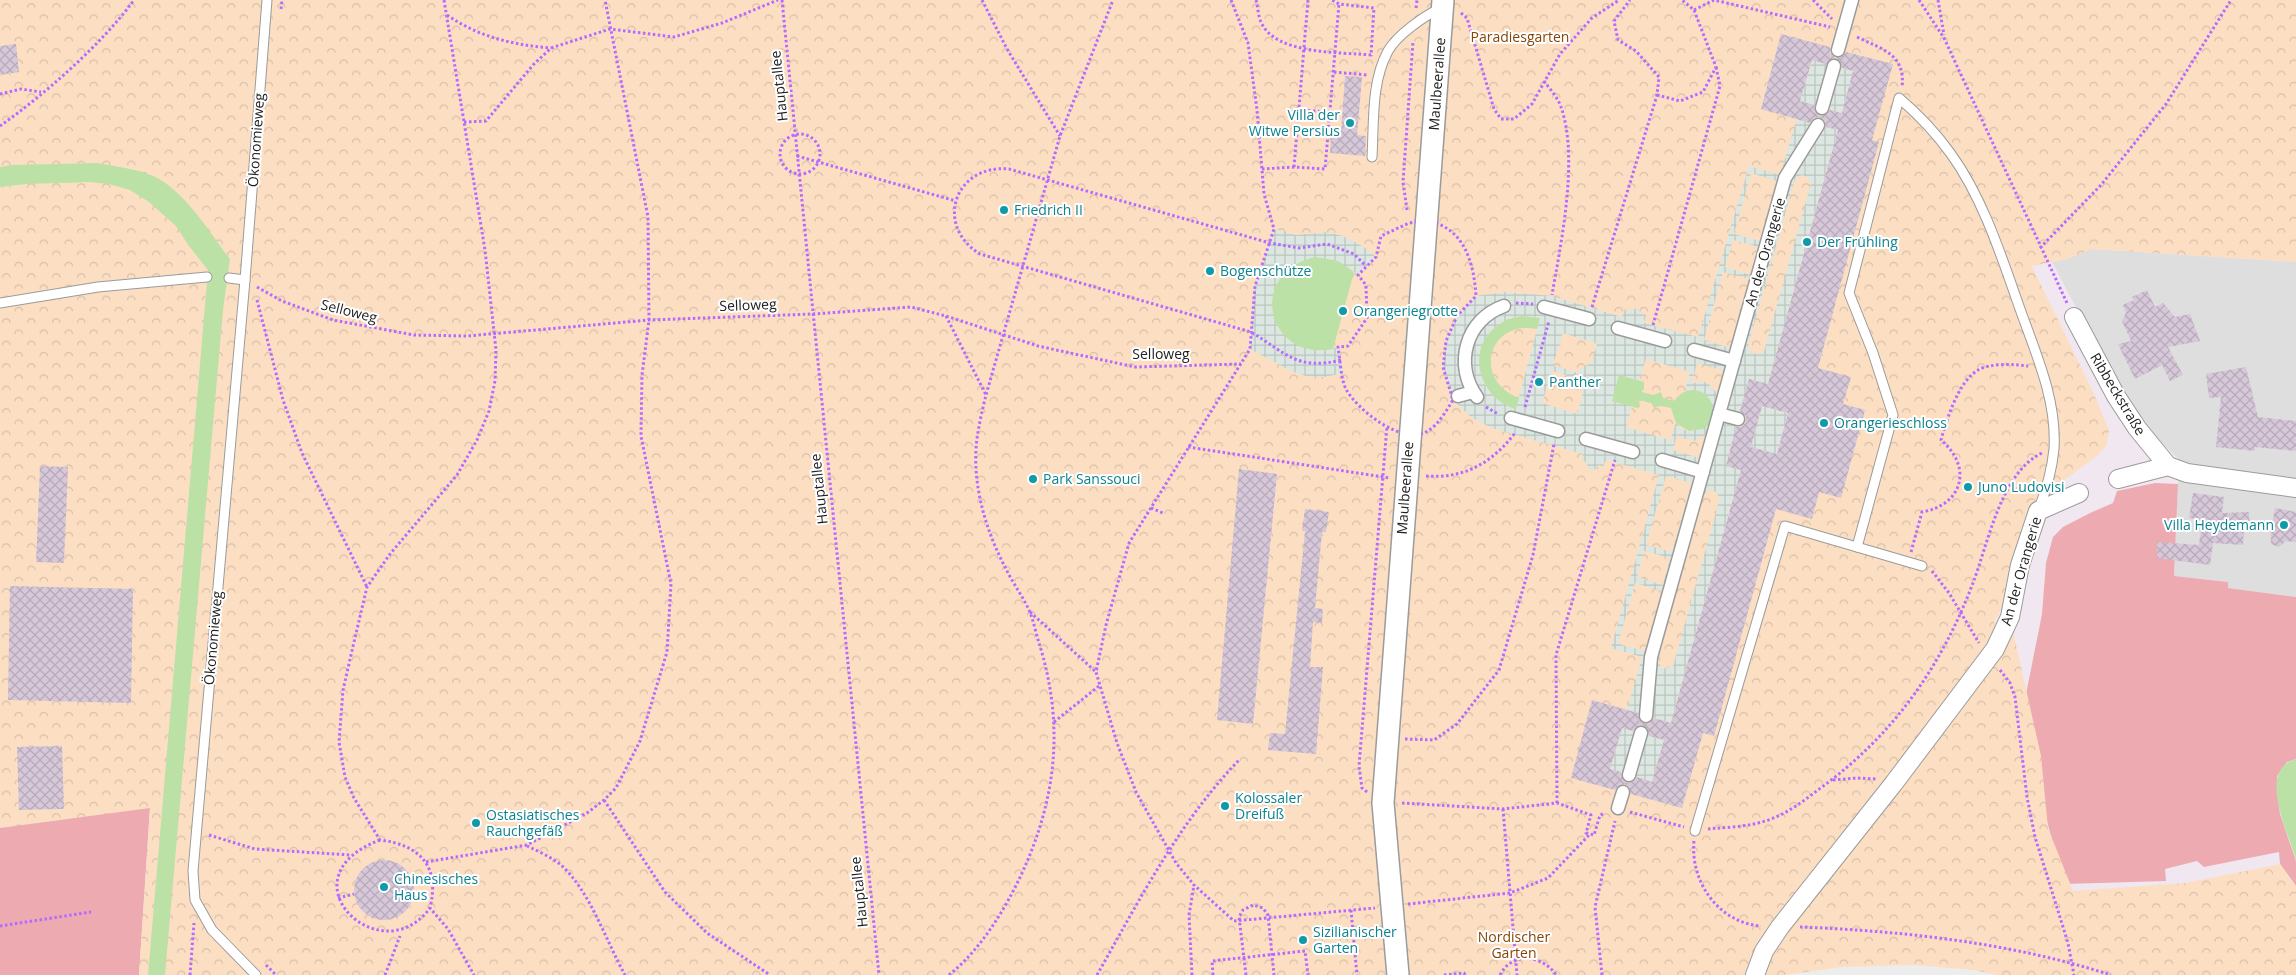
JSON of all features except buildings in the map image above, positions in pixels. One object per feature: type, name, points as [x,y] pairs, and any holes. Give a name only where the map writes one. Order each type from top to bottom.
[{"type":"street","points":[[1838,50],[1852,0]]},
{"type":"street","name":"Maulbeerallee","points":[[1398,975],[1383,803],[1406,475],[1443,4]]},
{"type":"street","points":[[1822,108],[1834,66]]},
{"type":"street","name":"An der Orangerie","points":[[1646,716],[1651,657],[1785,178],[1818,125]]},
{"type":"street","points":[[1475,394],[1454,366],[1471,323],[1490,303]]},
{"type":"street","points":[[1548,308],[1589,319]]},
{"type":"street","name":"Ribbeckstraße","points":[[2074,317],[2121,404],[2168,466]]},
{"type":"street","points":[[1618,328],[1665,342]]},
{"type":"street","points":[[1694,350],[1734,361]]},
{"type":"street","points":[[1458,396],[1475,394]]},
{"type":"street","points":[[1719,414],[1738,419]]},
{"type":"street","points":[[1516,419],[1558,431]]},
{"type":"street","points":[[1586,439],[1633,452]]},
{"type":"street","points":[[1662,460],[1703,472]]},
{"type":"street","points":[[2118,479],[2168,466],[2186,473],[2296,488]]},
{"type":"street","points":[[2038,511],[2079,493]]},
{"type":"street","name":"An der Orangerie","points":[[1755,975],[1764,951],[1780,927],[1894,783],[1985,651],[2001,638],[2010,617],[2020,566],[2038,511]]},
{"type":"street","points":[[1629,775],[1641,734]]},
{"type":"street","points":[[1618,808],[1623,792]]},
{"type":"lane","name":"Ökonomieweg","points":[[256,975],[212,930],[196,900],[193,872],[245,280],[267,0]]},
{"type":"lane","points":[[1372,157],[1377,83],[1388,50],[1415,23],[1443,4]]},
{"type":"lane","points":[[1857,547],[1893,414],[1873,353],[1849,293],[1900,98]]},
{"type":"lane","name":"An der Orangerie","points":[[1900,98],[1934,131],[1952,155],[1974,195],[2008,274],[2042,371],[2053,423],[2054,448],[2050,475],[2038,511]]},
{"type":"lane","points":[[0,303],[98,286],[207,277]]},
{"type":"lane","points":[[229,278],[245,280]]},
{"type":"lane","points":[[1695,831],[1785,526],[1922,566]]},
{"type":"path","points":[[0,126],[42,92],[118,22],[134,0]]},
{"type":"path","points":[[380,840],[354,798],[345,778],[339,742],[343,690],[368,588],[390,554],[456,474],[478,440],[489,411],[495,381],[494,334],[485,250],[444,0]]},
{"type":"path","points":[[426,862],[526,845],[587,813],[604,800],[616,788],[640,741],[667,652],[671,584],[641,436],[642,375],[648,320],[648,217],[605,0]]},
{"type":"path","points":[[447,15],[466,28],[506,43],[551,48],[610,29],[674,37],[722,24],[778,0]]},
{"type":"path","name":"Hauptallee","points":[[782,0],[879,975]]},
{"type":"path","points":[[982,0],[1007,48],[1060,136]]},
{"type":"path","points":[[949,975],[973,951],[992,924],[1024,869],[1047,803],[1052,774],[1054,722],[1047,670],[1029,611],[1004,566],[981,506],[977,471],[977,434],[986,395],[1060,136],[1114,0]]},
{"type":"path","points":[[1231,0],[1248,43],[1264,194],[1274,229],[1255,286],[1250,349],[1129,543],[1106,625],[1096,672],[1117,743],[1136,792],[1168,849],[1194,885],[1234,922],[1510,893],[1548,878],[1590,834],[1594,835],[1600,815]]},
{"type":"path","points":[[1256,0],[1262,24],[1272,36],[1284,44],[1304,49],[1371,55],[1374,8],[1340,4],[1332,0]]},
{"type":"path","points":[[1294,167],[1308,0]]},
{"type":"path","points":[[1409,223],[1403,182],[1417,0]]},
{"type":"path","points":[[1443,4],[1458,10],[1467,18],[1490,99],[1502,119],[1514,120],[1532,104],[1560,54],[1592,18],[1619,0]]},
{"type":"path","points":[[1589,319],[1657,95],[1658,77],[1636,51],[1618,40],[1614,21],[1630,0]]},
{"type":"path","points":[[1650,337],[1720,86],[1716,67],[1694,10],[1682,0]]},
{"type":"path","points":[[1694,10],[1714,0],[1844,31],[1891,54],[1899,63],[1903,77],[1900,98]]},
{"type":"path","points":[[1813,0],[1844,31]]},
{"type":"path","points":[[1920,0],[1944,38],[2040,248],[2074,317]]},
{"type":"path","points":[[1938,0],[1944,38]]},
{"type":"path","points":[[2040,248],[2101,185],[2166,104],[2231,0]]},
{"type":"path","points":[[1262,169],[1294,167],[1324,169],[1340,4]]},
{"type":"path","points":[[464,122],[486,121],[551,48]]},
{"type":"path","points":[[1657,95],[1680,101],[1703,92],[1716,67]]},
{"type":"path","points":[[1333,72],[1368,75],[1367,80]]},
{"type":"path","points":[[1406,475],[1455,476],[1485,463],[1514,434],[1516,419],[1552,296],[1564,224],[1568,179],[1567,139],[1561,107],[1544,82]]},
{"type":"path","points":[[0,94],[20,89],[42,92]]},
{"type":"path","points":[[1298,110],[1342,113]]},
{"type":"path","points":[[795,134],[807,135],[813,138],[820,150],[820,162],[810,173],[799,175],[785,168],[780,156],[783,143],[795,134]]},
{"type":"path","points":[[797,156],[956,200]]},
{"type":"path","points":[[1340,360],[1323,364],[1309,364],[1282,352],[1251,332],[1023,268],[980,254],[964,242],[955,224],[956,200],[966,182],[974,176],[991,169],[1009,169],[1270,243],[1299,248],[1327,244],[1354,254],[1366,266]]},
{"type":"path","name":"Selloweg","points":[[245,280],[307,312],[360,327],[441,336],[494,334],[648,320],[813,314],[911,307],[946,316],[1038,346],[1135,367],[1241,364]]},
{"type":"path","points":[[255,307],[258,287]]},
{"type":"path","points":[[256,297],[283,400],[302,453],[368,588]]},
{"type":"path","points":[[1490,303],[1522,303],[1548,308]]},
{"type":"path","points":[[946,316],[986,395]]},
{"type":"path","points":[[1908,562],[1922,512],[1936,510],[1948,502],[1957,490],[1961,476],[1959,462],[1953,449],[1942,440],[1949,412],[1961,389],[1978,370],[2020,364],[2042,371]]},
{"type":"path","points":[[1475,394],[1492,411],[1516,419]]},
{"type":"path","points":[[1362,788],[1359,766],[1387,426]]},
{"type":"path","points":[[1387,735],[1411,740],[1434,740],[1457,724],[1499,670],[1532,555],[1553,446],[1558,431]]},
{"type":"path","points":[[1188,447],[1302,463],[1382,477]]},
{"type":"path","points":[[1557,803],[1556,655],[1618,448]]},
{"type":"path","points":[[1602,975],[1595,908],[1618,808],[1695,831],[1748,825],[1770,820],[1789,811],[1832,780],[1863,754],[1901,714],[1929,672],[1960,613],[1994,522],[2014,478],[2030,460],[2054,448]]},
{"type":"path","points":[[1151,508],[1163,513]]},
{"type":"path","points":[[1922,566],[1930,569],[1939,578],[1985,651],[2010,683],[2014,697],[2026,797],[2035,837],[2074,975]]},
{"type":"path","points":[[1029,611],[1096,672]]},
{"type":"path","points":[[1054,722],[1099,686]]},
{"type":"path","points":[[1097,975],[1168,849],[1214,786],[1240,759]]},
{"type":"path","points":[[1832,780],[1857,778],[1894,783]]},
{"type":"path","points":[[604,800],[665,892],[707,934],[770,975]]},
{"type":"path","points":[[1383,803],[1432,803],[1503,809],[1557,803],[1591,815],[1586,833],[1590,834]]},
{"type":"path","points":[[1503,809],[1517,975]]},
{"type":"path","points":[[1695,831],[1693,852],[1696,873],[1705,893],[1720,909],[1738,920],[1758,926],[1853,930],[2000,948],[2072,963],[2111,975]]},
{"type":"path","points":[[196,833],[208,834],[255,849],[351,855]]},
{"type":"path","points":[[207,843],[208,834]]},
{"type":"path","points":[[349,922],[341,909],[338,898],[338,881],[343,867],[351,855],[363,846],[380,840],[404,845],[426,862],[432,877],[434,893],[424,920],[414,929],[400,936],[393,937]]},
{"type":"path","points":[[526,845],[550,858],[569,875],[590,907],[625,975]]},
{"type":"path","points":[[414,881],[432,877]]},
{"type":"path","points":[[1192,975],[1189,915],[1194,885]]},
{"type":"path","points":[[338,898],[354,894]]},
{"type":"path","points":[[190,975],[196,900]]},
{"type":"path","points":[[1246,975],[1240,921],[1243,910],[1253,905],[1263,908],[1268,918],[1274,975]]},
{"type":"path","points":[[430,908],[448,929],[474,975]]},
{"type":"path","points":[[1351,910],[1357,975]]},
{"type":"path","points":[[0,926],[91,912]]},
{"type":"path","points":[[385,975],[400,936]]},
{"type":"path","points":[[1213,975],[1212,961],[1305,951],[1308,975]]},
{"type":"path","points":[[1500,975],[1508,964],[1516,960],[1529,958],[1541,960],[1556,975]]},
{"type":"path","points":[[260,959],[276,975]]},
{"type":"path","points":[[1444,975],[1464,973],[1464,975]]},
{"type":"shaded area","points":[[1812,60],[1853,71],[1842,113],[1800,101]]},
{"type":"shaded area","points":[[1797,119],[1838,130],[1768,384],[1749,379],[1726,465],[1741,470],[1671,723],[1627,710],[1642,657],[1611,648],[1659,475],[1606,460],[1603,467],[1599,465],[1596,469],[1591,470],[1586,462],[1582,461],[1583,454],[1492,428],[1472,418],[1453,400],[1443,367],[1446,341],[1457,316],[1476,296],[1505,292],[1552,296],[1622,317],[1625,309],[1629,311],[1637,308],[1642,314],[1646,315],[1644,323],[1698,337],[1749,166],[1780,175]],"holes":[[[1751,173],[1777,181],[1760,241],[1734,234]],[[1802,175],[1807,177],[1811,183],[1764,351],[1754,354],[1748,346],[1795,179]],[[1733,240],[1759,247],[1751,275],[1725,267]],[[1723,272],[1750,279],[1730,348],[1704,340]],[[1521,316],[1540,318],[1516,408],[1484,384],[1479,362],[1487,336],[1492,330],[1508,319]],[[1563,333],[1597,344],[1591,363],[1581,368],[1578,373],[1553,365]],[[1646,359],[1690,372],[1685,391],[1693,389],[1693,432],[1682,429],[1676,423],[1670,440],[1626,427],[1632,407],[1619,375],[1639,381]],[[1697,363],[1724,371],[1717,394],[1706,382],[1692,383]],[[1552,371],[1576,378],[1577,384],[1583,393],[1577,414],[1542,403]],[[1677,435],[1694,441],[1706,435],[1699,458],[1673,450]],[[1666,476],[1692,483],[1672,552],[1646,545]],[[1711,490],[1716,492],[1720,498],[1673,666],[1663,669],[1657,661],[1704,494]],[[1644,551],[1670,558],[1663,585],[1637,577]],[[1635,583],[1662,591],[1645,651],[1618,644]]]},
{"type":"shaded area","points":[[97,163],[138,171],[161,180],[190,206],[230,259],[223,310],[165,975],[148,975],[208,270],[176,226],[149,202],[130,190],[109,184],[90,182],[26,184],[0,187],[0,167],[11,165]]},
{"type":"shaded area","points":[[1274,229],[1296,235],[1327,232],[1343,236],[1364,247],[1376,257],[1358,275],[1351,269],[1273,313],[1279,329],[1321,351],[1338,347],[1343,373],[1325,377],[1306,376],[1291,371],[1250,349],[1255,286]]},
{"type":"shaded area","points":[[2092,249],[2296,262],[2296,597],[2228,588],[2227,582],[2174,576],[2179,459],[2144,427],[2127,404],[2052,262],[2067,259]]},
{"type":"shaded area","points":[[1316,257],[1338,261],[1354,272],[1333,349],[1310,349],[1293,342],[1280,330],[1273,314],[1273,296],[1279,280],[1294,266]]},
{"type":"shaded area","points":[[1521,316],[1540,318],[1537,329],[1520,328],[1507,333],[1497,342],[1492,353],[1491,366],[1495,378],[1504,389],[1519,398],[1516,409],[1503,403],[1492,394],[1480,371],[1479,358],[1482,345],[1489,334],[1505,321]]},
{"type":"shaded area","points":[[1619,375],[1644,382],[1644,390],[1642,392],[1653,395],[1661,392],[1663,398],[1674,401],[1683,393],[1692,390],[1700,391],[1712,403],[1711,421],[1703,429],[1689,431],[1676,423],[1671,408],[1661,406],[1654,408],[1651,403],[1639,400],[1640,407],[1637,408],[1612,401]]},
{"type":"shaded area","points":[[1762,406],[1788,413],[1777,454],[1751,447]]},
{"type":"shaded area","points":[[2155,483],[2178,484],[2174,576],[2228,582],[2228,588],[2296,597],[2296,759],[2287,762],[2277,776],[2280,814],[2296,861],[2296,886],[2280,864],[2279,852],[2204,867],[2197,861],[2165,869],[2166,881],[2065,884],[2061,874],[2034,772],[2024,704],[2042,614],[2046,563],[2053,537],[2063,527],[2113,503],[2117,491]]},
{"type":"shaded area","points":[[1622,728],[1664,740],[1652,782],[1610,769]]},
{"type":"shaded area","points":[[2296,759],[2296,860],[2278,805],[2276,789],[2278,776],[2284,766]]},
{"type":"shaded area","points":[[150,808],[139,975],[0,975],[0,811]]},
{"type":"shaded area","points":[[1912,965],[1974,970],[1996,975],[1785,975],[1844,967]]},
{"type":"green space","name":"Park Sanssouci","points":[[0,0],[2296,0],[2296,262],[2092,249],[2067,259],[2032,266],[2093,392],[2109,430],[2107,445],[2097,456],[2036,501],[2011,591],[1994,623],[2013,631],[2041,756],[2048,828],[2073,891],[2185,883],[2280,864],[2296,886],[2296,975],[139,975],[150,808],[0,828]]},
{"type":"place","name":"Villa der Witwe Persius","points":[[1350,123]]},
{"type":"place","name":"Friedrich II","points":[[1004,210]]},
{"type":"place","name":"Der Frühling","points":[[1807,242]]},
{"type":"place","name":"Bogenschütze","points":[[1210,271]]},
{"type":"place","name":"Orangeriegrotte","points":[[1343,311]]},
{"type":"place","name":"Panther","points":[[1539,382]]},
{"type":"place","name":"Orangerieschloss","points":[[1824,423]]},
{"type":"place","name":"Park Sanssouci","points":[[1033,479]]},
{"type":"place","name":"Juno Ludovisi","points":[[1968,487]]},
{"type":"place","name":"Villa Heydemann","points":[[2284,525]]},
{"type":"place","name":"Kolossaler Dreifuß","points":[[1225,806]]},
{"type":"place","name":"Ostasiatisches Rauchgefäß","points":[[476,823]]},
{"type":"place","name":"Chinesisches Haus","points":[[384,887]]},
{"type":"place","name":"Sizilianischer Garten","points":[[1303,940]]},
{"type":"park label","name":"Paradiesgarten","points":[[1520,37]]},
{"type":"park label","name":"Nordischer Garten","points":[[1514,946]]}]
